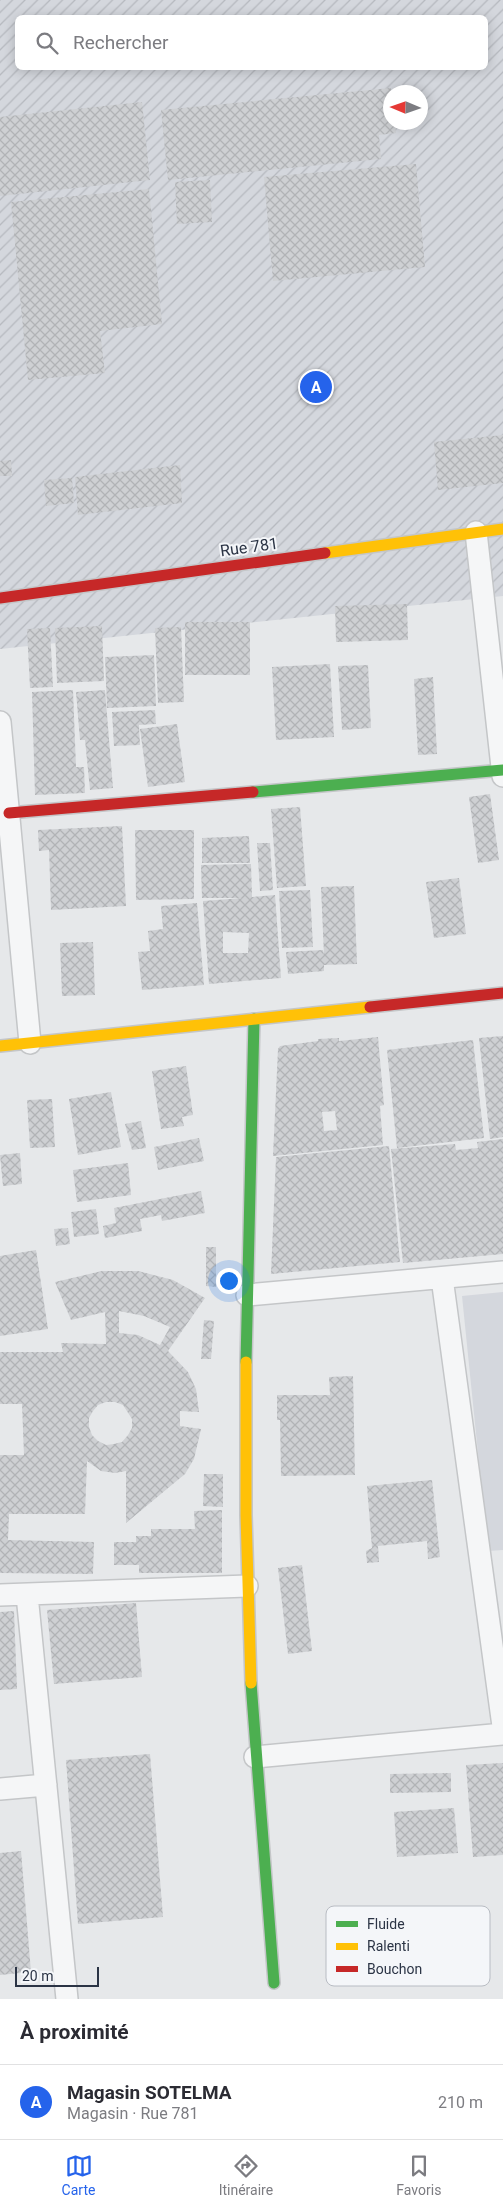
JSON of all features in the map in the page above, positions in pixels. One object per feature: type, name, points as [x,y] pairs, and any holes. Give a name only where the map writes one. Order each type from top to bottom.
[{"type":"street","name":"Rue 781","points":[[0,598],[503,529]]},
{"type":"street","points":[[476,532],[503,776]]},
{"type":"street","points":[[0,722],[30,1043]]},
{"type":"street","points":[[9,813],[503,770]]},
{"type":"street","points":[[0,1046],[503,993]]},
{"type":"street","points":[[254,1019],[247,1296],[247,1586],[255,1757],[274,1983]]},
{"type":"street","points":[[247,1296],[503,1272]]},
{"type":"street","points":[[442,1278],[503,1726]]},
{"type":"street","points":[[0,1595],[247,1586]]},
{"type":"street","points":[[26,1595],[67,1999]]},
{"type":"street","points":[[255,1757],[503,1734]]},
{"type":"street","points":[[0,1789],[46,1785]]},
{"type":"shaded area","points":[[0,0],[503,0],[503,596],[0,649]]},
{"type":"shaded area","points":[[503,1292],[503,1550],[488,1551],[462,1296]]},
{"type":"building","points":[[383,89],[383,130],[396,130],[396,133],[379,135],[381,159],[168,180],[161,110]]},
{"type":"building","points":[[142,102],[150,180],[0,196],[0,117]]},
{"type":"building","points":[[416,164],[425,267],[273,281],[264,177]]},
{"type":"building","points":[[210,180],[212,222],[177,224],[175,182]]},
{"type":"building","points":[[149,189],[162,324],[100,331],[105,373],[28,380],[11,202]]},
{"type":"building","points":[[503,435],[503,483],[438,490],[434,442]]},
{"type":"building","points":[[11,460],[12,476],[0,476],[0,461]]},
{"type":"building","points":[[180,465],[182,503],[78,515],[75,477]]},
{"type":"building","points":[[72,478],[74,503],[46,506],[44,480]]},
{"type":"building","points":[[407,604],[408,640],[336,642],[335,606]]},
{"type":"building","points":[[185,622],[250,622],[250,675],[185,675]]},
{"type":"building","points":[[102,626],[104,681],[57,683],[55,628]]},
{"type":"building","points":[[181,627],[184,702],[158,703],[155,628]]},
{"type":"building","points":[[50,628],[53,687],[30,688],[27,629]]},
{"type":"building","points":[[154,655],[156,706],[107,708],[105,657]]},
{"type":"building","points":[[330,664],[334,737],[276,740],[272,667]]},
{"type":"building","points":[[368,665],[371,728],[342,730],[338,666]]},
{"type":"building","points":[[433,677],[437,754],[418,755],[414,679]]},
{"type":"building","points":[[73,690],[76,767],[84,767],[85,793],[35,795],[32,692]]},
{"type":"building","points":[[105,690],[113,788],[90,790],[85,740],[80,740],[76,692]]},
{"type":"building","points":[[155,710],[156,724],[139,725],[140,745],[114,746],[112,712]]},
{"type":"building","points":[[177,724],[185,782],[148,787],[140,729]]},
{"type":"building","points":[[490,794],[499,860],[478,863],[469,797]]},
{"type":"building","points":[[300,807],[306,886],[277,888],[271,809]]},
{"type":"building","points":[[122,826],[126,906],[51,910],[49,850],[39,851],[38,830]]},
{"type":"building","points":[[135,830],[194,830],[194,899],[136,900]]},
{"type":"building","points":[[249,836],[250,863],[202,863],[202,838]]},
{"type":"building","points":[[257,843],[270,843],[273,890],[260,891]]},
{"type":"building","points":[[251,864],[252,897],[275,895],[281,978],[209,984],[203,901],[243,898],[202,898],[201,865]],"holes":[[[223,932],[249,933],[248,953],[223,953]]]},
{"type":"building","points":[[459,878],[466,934],[434,938],[426,882]]},
{"type":"building","points":[[354,886],[357,964],[324,965],[324,971],[288,974],[286,952],[323,950],[324,955],[321,887]]},
{"type":"building","points":[[310,890],[313,947],[282,948],[279,891]]},
{"type":"building","points":[[197,903],[204,985],[142,990],[138,952],[150,951],[148,931],[163,929],[161,906]]},
{"type":"building","points":[[93,942],[95,995],[62,996],[60,943]]},
{"type":"building","points":[[503,1036],[503,1137],[490,1139],[479,1038]]},
{"type":"building","points":[[378,1037],[384,1105],[380,1106],[383,1145],[273,1156],[278,1049],[280,1046],[318,1041],[318,1039],[339,1038],[339,1041]],"holes":[[[335,1111],[337,1130],[324,1131],[322,1112]]]},
{"type":"building","points":[[473,1040],[484,1138],[397,1148],[387,1050]]},
{"type":"building","points":[[186,1066],[193,1115],[182,1117],[184,1126],[161,1129],[152,1071]]},
{"type":"building","points":[[111,1092],[121,1147],[78,1155],[69,1099]]},
{"type":"building","points":[[52,1099],[55,1147],[30,1148],[27,1100]]},
{"type":"building","points":[[141,1121],[146,1148],[132,1150],[125,1124]]},
{"type":"building","points":[[199,1138],[204,1161],[158,1170],[154,1147]]},
{"type":"building","points":[[503,1139],[503,1254],[403,1263],[391,1149],[455,1144],[456,1150],[478,1148],[477,1142]]},
{"type":"building","points":[[389,1146],[400,1262],[271,1274],[276,1157]]},
{"type":"building","points":[[20,1153],[22,1184],[3,1186],[0,1155]]},
{"type":"building","points":[[128,1163],[131,1195],[77,1202],[73,1170]]},
{"type":"building","points":[[201,1191],[205,1213],[162,1221],[161,1215],[140,1219],[142,1231],[105,1238],[103,1226],[116,1223],[114,1208]]},
{"type":"building","points":[[96,1209],[99,1234],[74,1237],[71,1212]]},
{"type":"building","points":[[68,1228],[70,1244],[56,1246],[54,1229]]},
{"type":"building","points":[[206,1247],[216,1247],[216,1287],[206,1286]]},
{"type":"building","points":[[36,1250],[48,1329],[0,1336],[0,1256]]},
{"type":"building","points":[[102,1271],[138,1271],[173,1280],[205,1298],[168,1351],[188,1372],[196,1389],[199,1412],[180,1411],[180,1426],[201,1429],[194,1459],[185,1474],[126,1523],[126,1471],[115,1473],[101,1471],[87,1461],[85,1514],[9,1514],[8,1540],[94,1542],[93,1574],[0,1573],[0,1455],[24,1455],[22,1404],[0,1404],[0,1352],[63,1352],[61,1343],[106,1344],[105,1312],[71,1320],[55,1282]],"holes":[[[119,1311],[144,1316],[170,1327],[160,1345],[138,1335],[119,1333]],[[106,1402],[115,1402],[123,1405],[132,1419],[132,1428],[122,1442],[106,1445],[92,1435],[89,1427],[89,1418],[98,1405]]]},
{"type":"building","points":[[204,1320],[214,1321],[211,1359],[201,1359]]},
{"type":"building","points":[[353,1376],[355,1475],[281,1476],[280,1420],[277,1420],[277,1395],[330,1395],[329,1377]]},
{"type":"building","points":[[204,1474],[223,1474],[223,1507],[203,1506]]},
{"type":"building","points":[[432,1480],[440,1557],[428,1559],[427,1541],[378,1546],[379,1562],[367,1563],[366,1551],[372,1548],[367,1486]]},
{"type":"building","points":[[222,1510],[222,1573],[139,1573],[139,1565],[114,1565],[114,1542],[136,1542],[136,1536],[151,1536],[151,1529],[195,1529],[194,1511]]},
{"type":"building","points":[[302,1565],[312,1651],[288,1654],[278,1568]]},
{"type":"building","points":[[136,1603],[142,1677],[54,1684],[47,1610]]},
{"type":"building","points":[[14,1611],[17,1689],[0,1690],[0,1612]]},
{"type":"building","points":[[150,1754],[163,1917],[78,1924],[66,1760]]},
{"type":"building","points":[[503,1763],[503,1855],[473,1857],[466,1765]]},
{"type":"building","points":[[451,1773],[451,1792],[390,1793],[390,1774]]},
{"type":"building","points":[[454,1808],[458,1853],[397,1857],[394,1812]]},
{"type":"building","points":[[21,1851],[31,1972],[0,1975],[0,1853]]},
{"type":"traffic: fast","points":[[253,792],[503,770]]},
{"type":"traffic: fast","points":[[246,1362],[254,1019]]},
{"type":"traffic: fast","points":[[251,1683],[274,1983]]},
{"type":"traffic: slow","points":[[325,553],[503,529]]},
{"type":"traffic: slow","points":[[0,1046],[370,1007]]},
{"type":"traffic: slow","points":[[246,1362],[246,1515],[251,1683]]},
{"type":"traffic: jam","points":[[0,598],[325,553]]},
{"type":"traffic: jam","points":[[9,813],[253,792]]},
{"type":"traffic: jam","points":[[370,1007],[503,993]]},
{"type":"place","name":"Magasin SOTELMA","points":[[316,387]]}]
